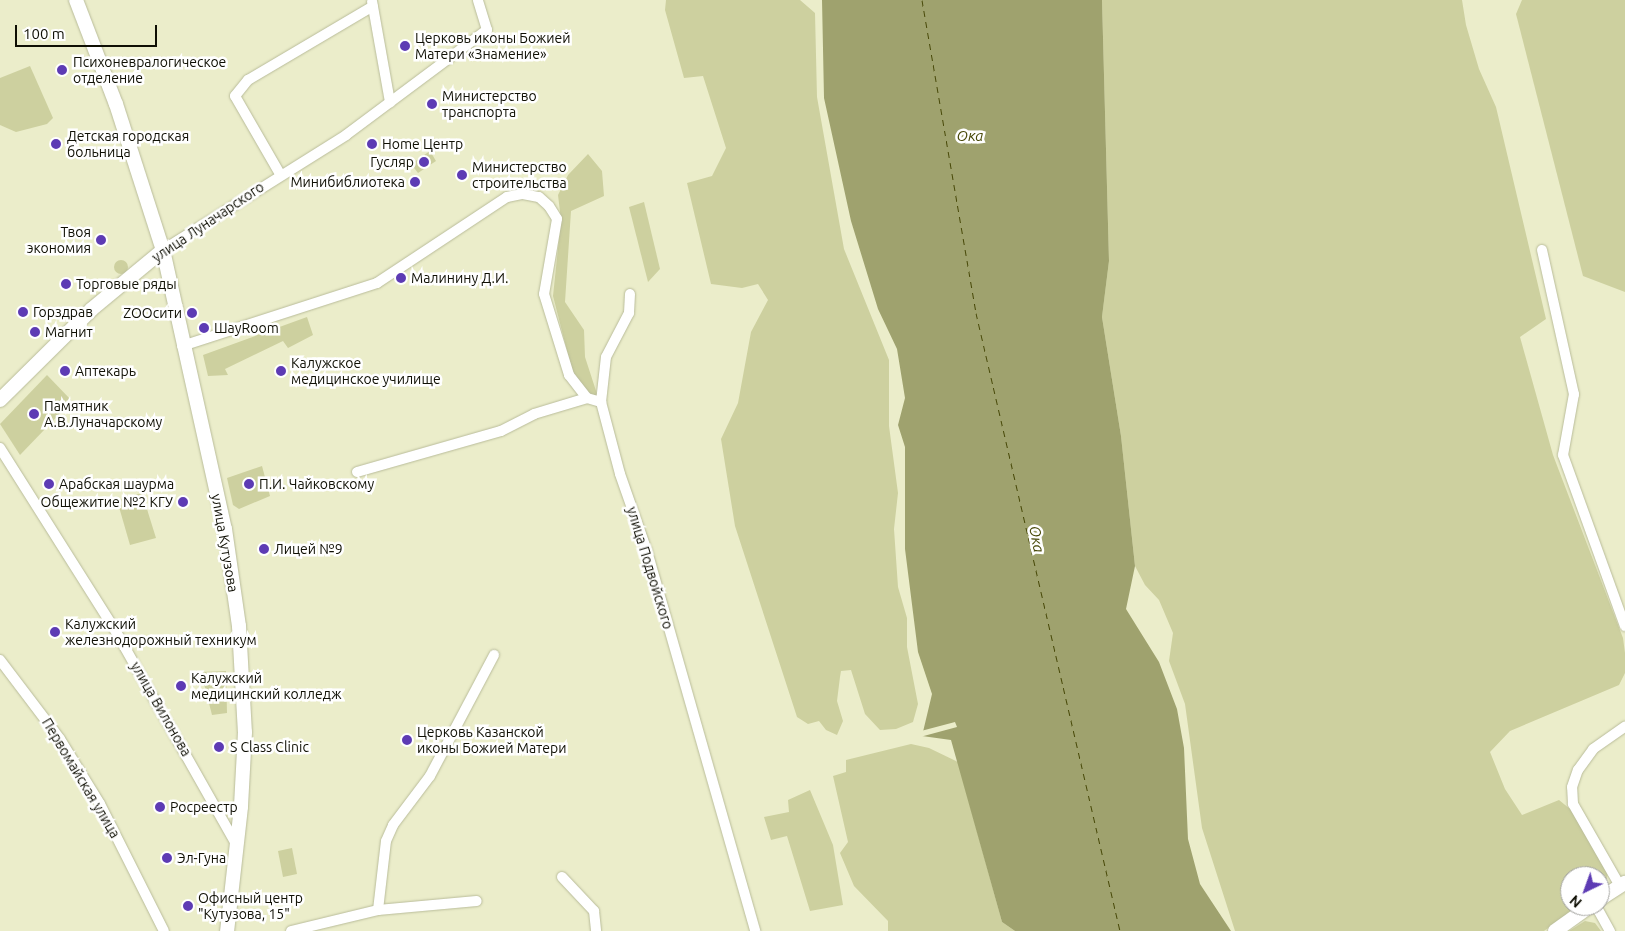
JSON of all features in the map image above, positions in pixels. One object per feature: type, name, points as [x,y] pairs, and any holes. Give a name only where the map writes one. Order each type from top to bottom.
[{"type":"main road","name":"улица Кутузова","points":[[76,0],[116,104],[163,250],[182,346],[225,529],[239,626],[245,732],[237,846],[227,931]]},
{"type":"main road","name":"улица Луначарского","points":[[0,400],[92,309],[163,250]]},
{"type":"main road","points":[[1610,892],[1623,884]]},
{"type":"main road","points":[[1555,931],[1576,916]]},
{"type":"street","name":"улица Луначарского","points":[[163,250],[280,174],[346,135],[436,70],[487,30],[478,0]]},
{"type":"street","points":[[280,174],[235,96],[248,80],[372,3],[390,102]]},
{"type":"street","points":[[182,346],[377,283],[506,197],[522,194],[539,197],[557,219],[544,294],[570,376],[587,398]]},
{"type":"street","points":[[1542,250],[1574,394],[1563,455],[1625,626]]},
{"type":"street","points":[[357,472],[500,431],[534,414],[587,398],[601,402],[606,358],[629,313],[630,294]]},
{"type":"street","name":"улица Подвойского","points":[[601,402],[620,474],[647,551],[755,931]]},
{"type":"street","name":"улица Вилонова","points":[[0,448],[114,630],[237,846]]},
{"type":"street","points":[[378,910],[386,841],[393,825],[402,809],[430,776],[494,655]]},
{"type":"street","name":"Первомайская улица","points":[[0,660],[55,732],[100,804],[164,931]]},
{"type":"street","points":[[1623,884],[1573,804],[1572,787],[1578,770],[1593,749],[1625,727]]},
{"type":"street","points":[[562,877],[594,911],[596,931]]},
{"type":"street","points":[[291,931],[378,910],[477,901]]},
{"type":"street","points":[[1602,916],[1610,931]]},
{"type":"shaded area","points":[[666,0],[800,0],[815,13],[817,97],[844,249],[889,360],[889,426],[898,493],[894,529],[898,587],[907,618],[907,647],[918,704],[913,722],[896,729],[880,730],[865,714],[851,670],[841,671],[837,701],[843,721],[837,735],[826,730],[819,721],[808,724],[797,717],[735,526],[721,439],[738,403],[751,332],[768,300],[758,284],[742,288],[711,284],[687,183],[712,176],[726,148],[703,76],[684,78],[665,10]]},
{"type":"shaded area","points":[[1102,0],[1462,0],[1466,25],[1479,69],[1496,107],[1546,319],[1520,337],[1553,455],[1623,638],[1625,653],[1625,673],[1619,685],[1510,731],[1490,752],[1505,789],[1522,815],[1559,800],[1570,809],[1605,866],[1560,866],[1560,916],[1564,916],[1544,931],[1235,931],[1202,828],[1185,704],[1169,661],[1173,633],[1159,600],[1145,585],[1135,566],[1121,436],[1102,317],[1109,261]]},
{"type":"shaded area","points":[[1522,0],[1625,0],[1625,292],[1583,276],[1516,14]]},
{"type":"shaded area","points":[[30,66],[53,118],[47,124],[16,132],[0,125],[0,78]]},
{"type":"shaded area","points":[[430,151],[436,161],[418,173],[411,164]]},
{"type":"shaded area","points":[[588,154],[602,171],[604,196],[571,211],[565,302],[584,330],[585,357],[598,397],[589,394],[573,374],[553,296],[561,220],[558,195],[568,175]]},
{"type":"shaded area","points":[[644,202],[660,269],[648,282],[629,207]]},
{"type":"shaded area","points":[[118,260],[124,260],[128,267],[124,274],[118,274],[114,270],[114,264]]},
{"type":"shaded area","points":[[307,317],[313,335],[288,348],[283,341],[225,369],[228,375],[208,376],[203,355]]},
{"type":"shaded area","points":[[47,375],[72,401],[20,455],[0,424]]},
{"type":"shaded area","points":[[262,466],[270,496],[239,509],[233,505],[227,478]]},
{"type":"shaded area","points":[[142,493],[156,538],[130,545],[117,500]]},
{"type":"shaded area","points":[[226,671],[227,713],[212,715],[201,672]]},
{"type":"shaded area","points":[[911,744],[929,748],[958,762],[1002,922],[1015,931],[888,931],[888,921],[854,886],[840,853],[848,842],[833,776],[846,772],[846,760]]},
{"type":"shaded area","points":[[810,790],[833,845],[843,905],[810,911],[787,836],[771,840],[764,817],[789,812],[788,800]]},
{"type":"shaded area","points":[[292,848],[297,874],[283,877],[278,851]]},
{"type":"shaded area","points":[[1585,921],[1595,923],[1601,931],[1569,931]]},
{"type":"water","name":"Ока","points":[[822,0],[1102,0],[1109,261],[1102,317],[1121,436],[1135,566],[1126,609],[1159,662],[1177,709],[1184,748],[1188,839],[1200,884],[1231,931],[1015,931],[1002,922],[951,740],[922,736],[932,694],[918,652],[905,549],[905,447],[898,425],[905,398],[897,349],[878,309],[851,221],[824,98]]},
{"type":"pier","points":[[955,722],[957,727],[920,737],[921,731]]},
{"type":"ferry route","points":[[922,0],[976,313],[1120,931]]},
{"type":"place","name":"Церковь иконы Божией Матери «Знамение»","points":[[405,46]]},
{"type":"place","name":"Психоневралогическое отделение","points":[[62,70]]},
{"type":"place","name":"Министерство транспорта","points":[[432,104]]},
{"type":"place","name":"Детская городская больница","points":[[56,144]]},
{"type":"place","name":"Home Центр","points":[[372,144]]},
{"type":"place","name":"Гусляр","points":[[424,162]]},
{"type":"place","name":"Министерство строительства","points":[[462,175]]},
{"type":"place","name":"Минибиблиотека","points":[[415,182]]},
{"type":"place","name":"Твоя экономия","points":[[101,240]]},
{"type":"place","name":"Малинину Д.И.","points":[[401,278]]},
{"type":"place","name":"Торговые ряды","points":[[66,284]]},
{"type":"place","name":"Горздрав","points":[[23,312]]},
{"type":"place","name":"ZOOсити","points":[[192,313]]},
{"type":"place","name":"ШауRoom","points":[[204,328]]},
{"type":"place","name":"Магнит","points":[[35,332]]},
{"type":"place","name":"Аптекарь","points":[[65,371]]},
{"type":"place","name":"Калужское медицинское училище","points":[[281,371]]},
{"type":"place","name":"Памятник А.В.Луначарскому","points":[[34,414]]},
{"type":"place","name":"Арабская шаурма","points":[[49,484]]},
{"type":"place","name":"П.И. Чайковскому","points":[[249,484]]},
{"type":"place","name":"Общежитие №2 КГУ","points":[[183,502]]},
{"type":"place","name":"Лицей №9","points":[[264,549]]},
{"type":"place","name":"Калужский железнодорожный техникум","points":[[55,632]]},
{"type":"place","name":"Калужский медицинский колледж","points":[[181,686]]},
{"type":"place","name":"Церковь Казанской иконы Божией Матери","points":[[407,740]]},
{"type":"place","name":"S Class Clinic","points":[[219,747]]},
{"type":"place","name":"Росреестр","points":[[160,807]]},
{"type":"place","name":"Эл-Гуна","points":[[167,858]]},
{"type":"place","name":"Офисный центр \"Кутузова, 15\"","points":[[188,906]]}]
